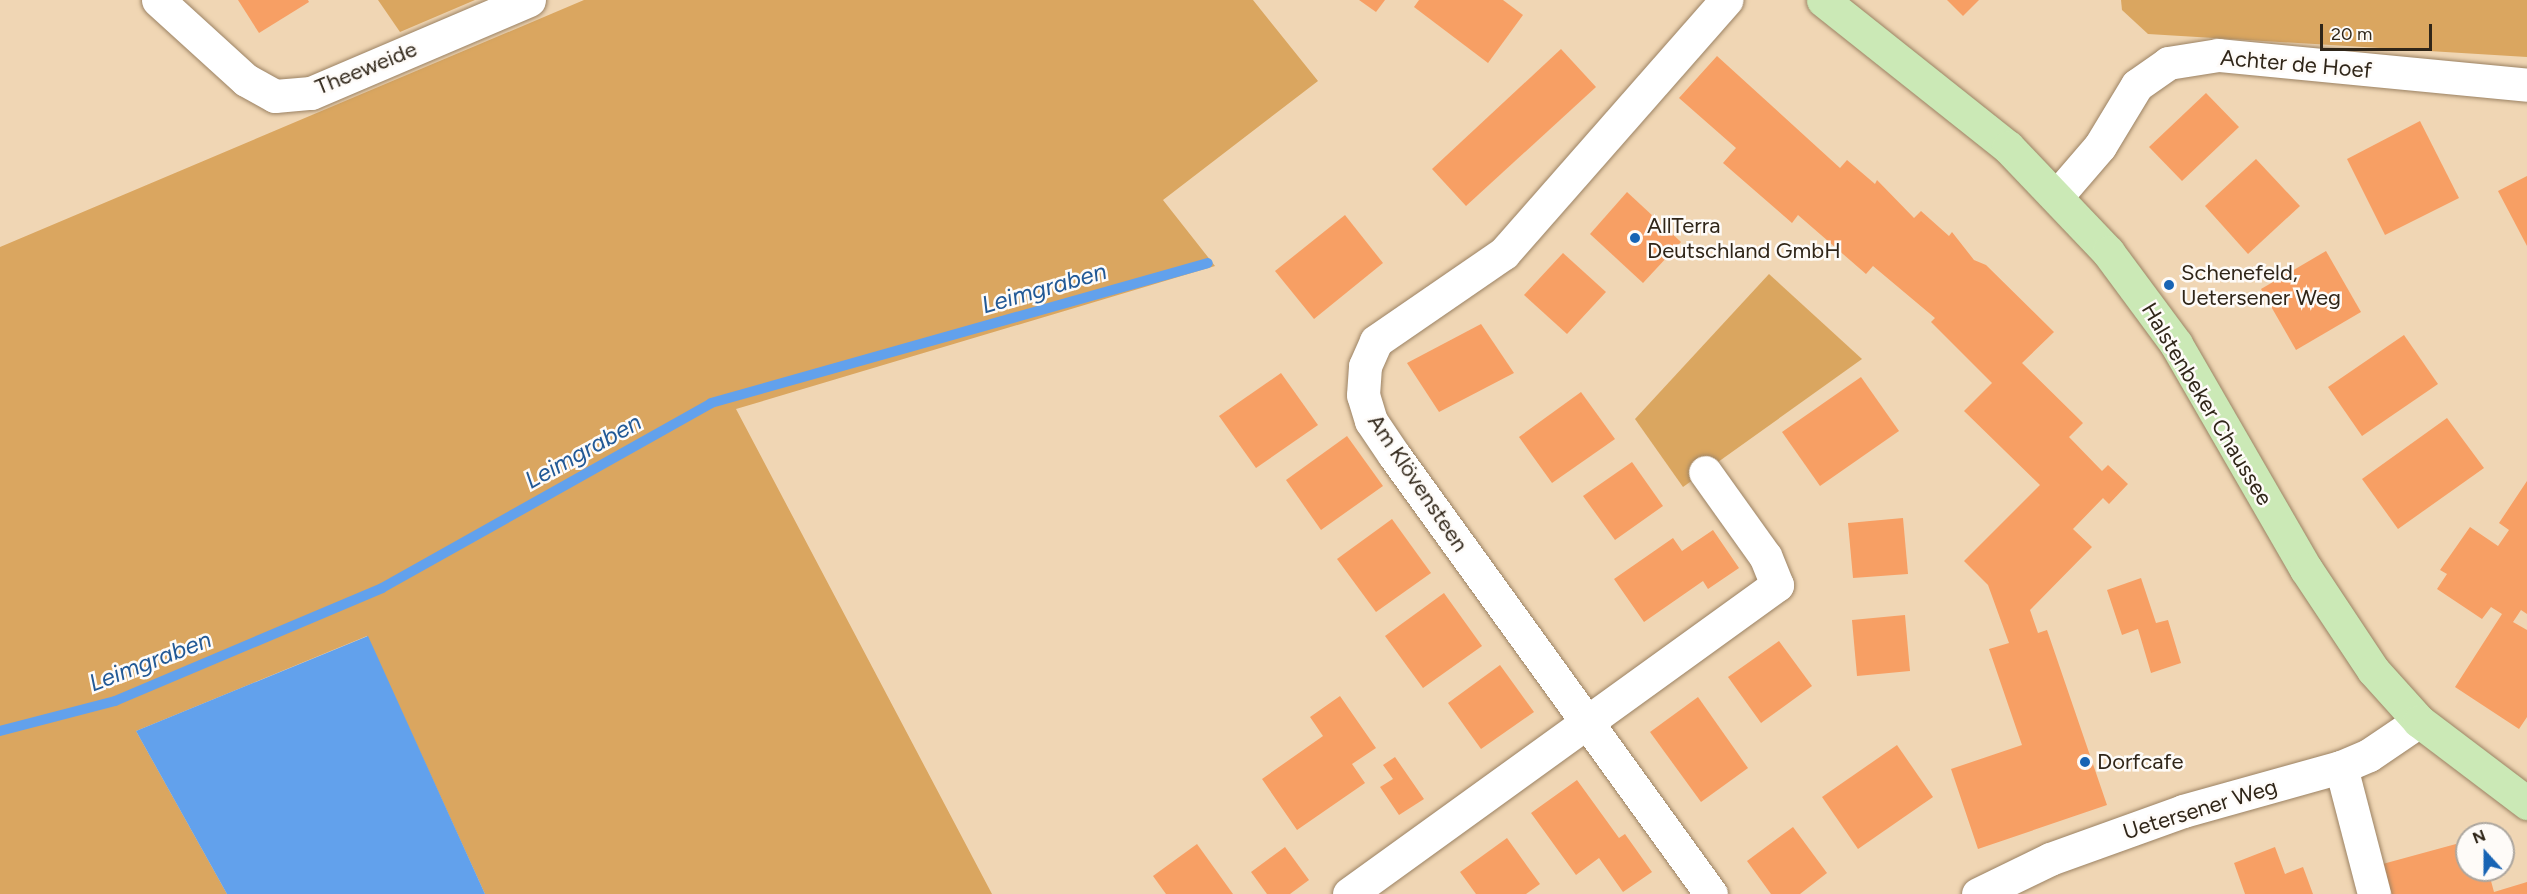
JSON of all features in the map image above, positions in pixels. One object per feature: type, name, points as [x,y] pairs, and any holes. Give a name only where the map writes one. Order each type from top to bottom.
[{"type":"main road","name":"Halstenbeker Chaussee","points":[[1823,0],[1953,99],[2056,196],[2108,252],[2176,344],[2306,569],[2373,670],[2419,721],[2527,803]]},
{"type":"street","name":"Theeweide","points":[[158,0],[246,80],[275,96],[311,93],[529,0]]},
{"type":"street","name":"Am Klövensteen","points":[[1711,894],[1371,421],[1363,395],[1365,366],[1376,341],[1399,321],[1504,253],[1726,0]]},
{"type":"street","name":"Achter de Hoef","points":[[2056,196],[2100,146],[2137,85],[2168,63],[2218,55],[2527,85]]},
{"type":"street","points":[[1348,894],[1777,585],[1765,556],[1705,472]]},
{"type":"street","name":"Uetersener Weg","points":[[1978,894],[2050,859],[2183,811],[2341,767],[2378,750],[2419,721]]},
{"type":"street","points":[[2341,767],[2373,894]]},
{"type":"shaded area","points":[[378,0],[475,0],[400,32]]},
{"type":"shaded area","points":[[584,0],[1253,0],[1318,81],[1163,200],[1215,266],[736,409],[992,894],[485,894],[367,636],[136,731],[227,894],[0,894],[0,247]]},
{"type":"shaded area","points":[[2121,0],[2527,0],[2527,57],[2148,34],[2122,10]]},
{"type":"shaded area","points":[[1769,274],[1862,359],[1683,487],[1635,419]]},
{"type":"water","points":[[368,636],[485,894],[227,894],[136,731]]},
{"type":"building","points":[[238,0],[308,0],[309,2],[259,33]]},
{"type":"building","points":[[1359,0],[1385,0],[1376,12]]},
{"type":"building","points":[[1419,0],[1503,0],[1523,15],[1488,63],[1414,7]]},
{"type":"building","points":[[1947,0],[1979,0],[1963,16]]},
{"type":"building","points":[[1561,49],[1596,87],[1466,206],[1432,169]]},
{"type":"building","points":[[1717,56],[1840,168],[1847,160],[1875,184],[1877,180],[1914,218],[1921,211],[1949,236],[1952,232],[1974,260],[1986,265],[2054,332],[2022,363],[2083,423],[2069,437],[2102,471],[2108,465],[2128,484],[2109,504],[2103,498],[2073,529],[2092,547],[2030,610],[2038,633],[2047,630],[2107,805],[1978,849],[1951,769],[2022,745],[1989,649],[2009,643],[1988,585],[1964,561],[2040,485],[1964,411],[1992,383],[1931,322],[1935,318],[1873,266],[1866,274],[1798,215],[1792,223],[1723,163],[1736,148],[1679,98]]},
{"type":"building","points":[[2206,93],[2239,127],[2182,181],[2149,147]]},
{"type":"building","points":[[2420,121],[2459,198],[2385,235],[2347,159]]},
{"type":"building","points":[[2256,159],[2300,206],[2248,254],[2205,206]]},
{"type":"building","points":[[2527,176],[2527,246],[2498,191]]},
{"type":"building","name":"AllTerra Deutschland GmbH","points":[[1627,192],[1681,242],[1643,283],[1590,234]]},
{"type":"building","points":[[1345,215],[1383,263],[1314,319],[1275,271]]},
{"type":"building","points":[[2326,251],[2361,312],[2296,350],[2261,289]]},
{"type":"building","points":[[1563,253],[1606,292],[1567,334],[1524,295]]},
{"type":"building","points":[[1481,324],[1514,373],[1439,412],[1407,363]]},
{"type":"building","points":[[2404,335],[2438,384],[2362,436],[2328,387]]},
{"type":"building","points":[[1281,373],[1318,425],[1256,468],[1219,416]]},
{"type":"building","points":[[1861,377],[1899,431],[1820,486],[1782,432]]},
{"type":"building","points":[[1581,392],[1615,439],[1552,483],[1519,437]]},
{"type":"building","points":[[2447,418],[2484,468],[2398,529],[2362,479]]},
{"type":"building","points":[[1347,436],[1383,486],[1321,530],[1286,480]]},
{"type":"building","points":[[1632,462],[1663,506],[1615,540],[1583,496]]},
{"type":"building","points":[[2527,481],[2527,614],[2521,610],[2513,622],[2527,630],[2527,717],[2519,729],[2455,687],[2502,614],[2491,607],[2482,619],[2437,589],[2447,574],[2440,570],[2470,527],[2498,546],[2509,530],[2499,523]]},
{"type":"building","points":[[1903,518],[1908,574],[1853,578],[1848,523]]},
{"type":"building","points":[[1392,519],[1431,573],[1376,612],[1337,559]]},
{"type":"building","points":[[1713,530],[1739,568],[1708,589],[1703,581],[1644,622],[1614,579],[1673,538],[1682,551]]},
{"type":"building","points":[[2141,578],[2156,623],[2168,620],[2181,663],[2151,673],[2138,629],[2122,635],[2107,590]]},
{"type":"building","points":[[1444,593],[1482,646],[1423,688],[1385,636]]},
{"type":"building","points":[[1905,615],[1910,671],[1857,676],[1852,620]]},
{"type":"building","points":[[1779,641],[1812,686],[1761,723],[1728,677]]},
{"type":"building","points":[[1500,665],[1534,712],[1481,749],[1448,703]]},
{"type":"building","points":[[1340,696],[1376,748],[1352,764],[1365,783],[1297,830],[1262,779],[1323,736],[1310,717]]},
{"type":"building","points":[[1698,697],[1748,768],[1701,802],[1650,732]]},
{"type":"building","points":[[1897,745],[1933,797],[1858,849],[1822,797]]},
{"type":"building","points":[[1395,757],[1424,799],[1399,815],[1380,787],[1393,779],[1383,765]]},
{"type":"building","points":[[1577,780],[1619,838],[1625,834],[1652,872],[1623,892],[1599,858],[1576,875],[1531,813]]},
{"type":"building","points":[[1793,827],[1827,873],[1800,894],[1771,894],[1747,861]]},
{"type":"building","points":[[1507,838],[1540,884],[1526,894],[1476,894],[1460,872]]},
{"type":"building","points":[[1197,844],[1233,894],[1166,894],[1153,876]]},
{"type":"building","points":[[2455,844],[2455,882],[2491,882],[2494,892],[2527,882],[2527,894],[2388,894],[2379,865]]},
{"type":"building","points":[[1285,847],[1309,880],[1290,894],[1267,894],[1251,872]]},
{"type":"building","points":[[2275,847],[2285,874],[2303,867],[2313,894],[2245,894],[2234,863]]},
{"type":"waterway","name":"Leimgraben","points":[[0,731],[115,701],[382,588],[711,403],[1208,263]]},
{"type":"place","name":"AllTerra Deutschland GmbH","points":[[1635,238]]},
{"type":"place","name":"Schenefeld, Uetersener Weg","points":[[2169,285]]},
{"type":"place","name":"Dorfcafe","points":[[2085,762]]}]
